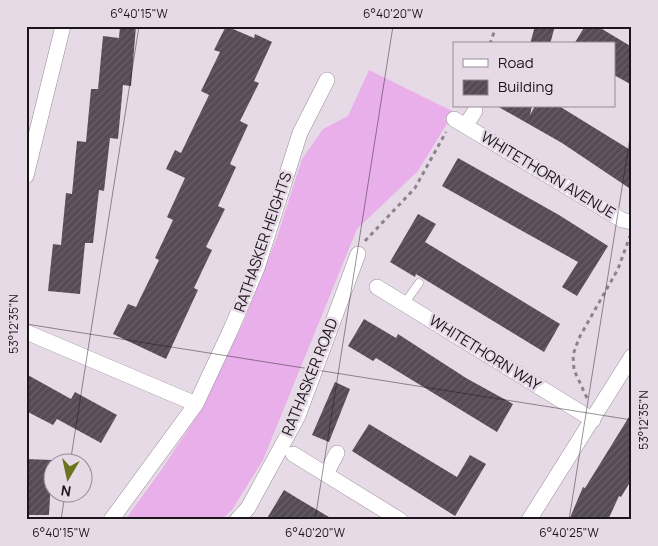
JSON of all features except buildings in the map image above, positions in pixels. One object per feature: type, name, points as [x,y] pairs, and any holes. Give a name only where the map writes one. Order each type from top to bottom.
[{"type":"street","points":[[26,176],[62,26]]},
{"type":"street","name":"RATHASKER HEIGHTS","points":[[111,520],[196,404],[257,268],[300,133],[327,80]]},
{"type":"street","name":"WHITETHORN AVENUE","points":[[475,111],[460,122],[622,220],[632,222]]},
{"type":"street","name":"RATHASKER ROAD","points":[[237,520],[248,508],[298,416],[358,254]]},
{"type":"street","name":"WHITETHORN WAY","points":[[377,287],[587,416]]},
{"type":"street","points":[[26,332],[196,404]]},
{"type":"street","points":[[529,520],[587,416],[632,356]]},
{"type":"street","points":[[326,474],[337,452]]},
{"type":"street","points":[[293,454],[400,520]]},
{"type":"lane","points":[[404,304],[419,283]]},
{"type":"path","points":[[491,42],[496,26]]},
{"type":"path","points":[[358,254],[366,239],[415,188],[460,122]]},
{"type":"path","points":[[587,416],[587,399],[574,370],[573,355],[579,338],[618,269],[632,232]]},
{"type":"shaded area","points":[[369,70],[454,112],[418,171],[357,229],[263,460],[232,510],[221,520],[125,520],[162,469],[202,408],[243,323],[277,237],[302,159],[323,129],[348,116]]}]
